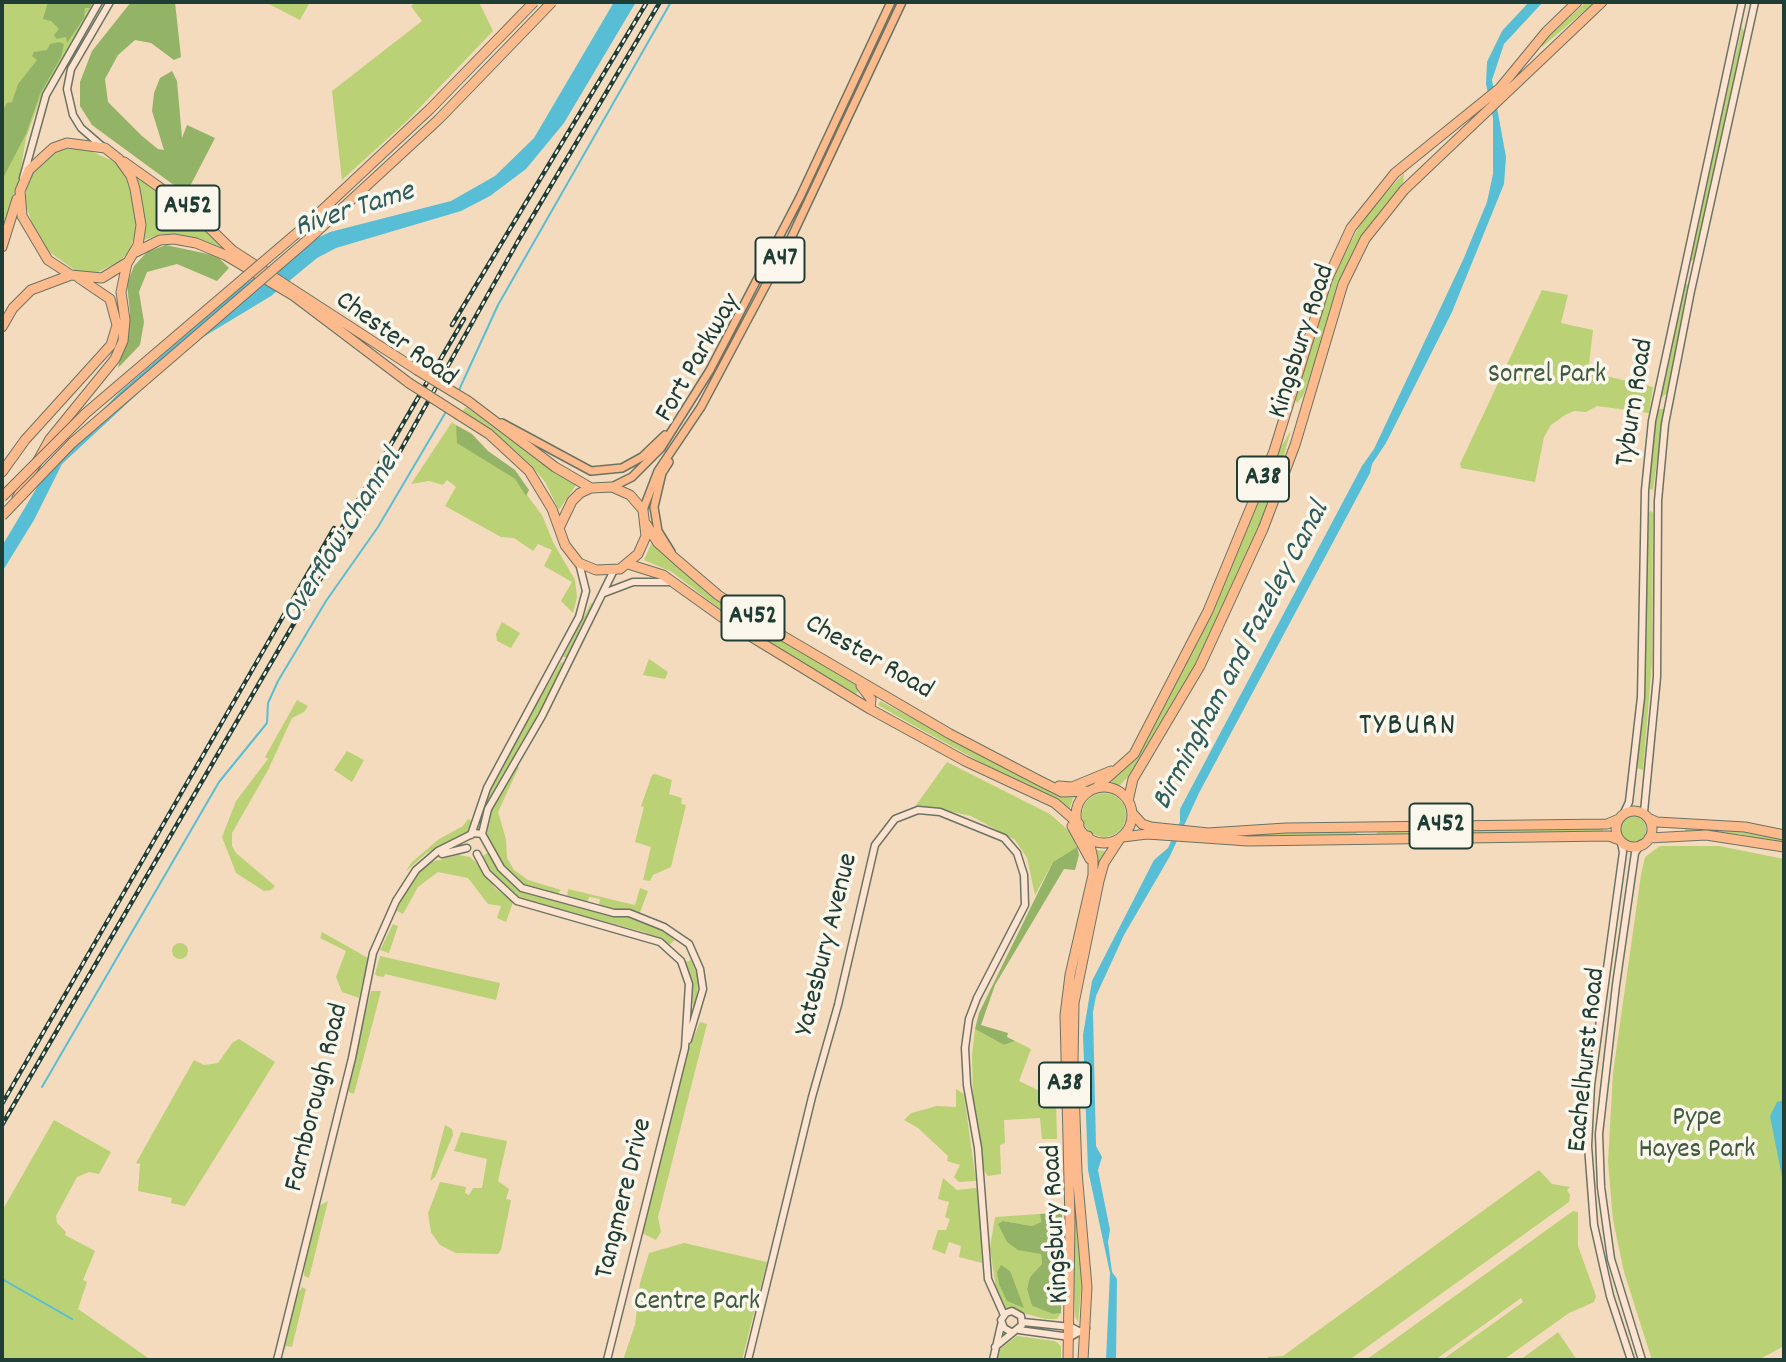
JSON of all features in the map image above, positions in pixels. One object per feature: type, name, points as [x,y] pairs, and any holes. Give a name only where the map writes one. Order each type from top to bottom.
[{"type":"highway","points":[[2,497],[86,413],[313,218],[430,109],[534,2]]},
{"type":"highway","points":[[2,516],[72,443],[311,237],[439,119],[552,2]]},
{"type":"highway","name":"Kingsbury Road","points":[[1501,93],[1546,32],[1577,2]]},
{"type":"highway","name":"Kingsbury Road","points":[[1128,801],[1133,779],[1181,702],[1216,635],[1263,529],[1304,419],[1343,284],[1365,239],[1404,190],[1483,110],[1602,2]]},
{"type":"highway","name":"Kingsbury Road","points":[[1093,789],[1134,754],[1208,611],[1274,451],[1327,280],[1351,228],[1395,173],[1483,110]]},
{"type":"highway","points":[[2,247],[21,188],[38,158],[52,148],[78,142],[105,148],[119,159],[131,176],[141,225],[121,292],[125,320],[123,341],[115,359],[50,439],[2,523]]},
{"type":"highway","name":"A452","points":[[119,159],[190,209],[250,267]]},
{"type":"highway","points":[[2,472],[65,393],[111,345],[117,325],[110,299],[48,260],[37,245],[22,216],[21,188]]},
{"type":"highway","name":"A452","points":[[131,258],[149,244],[174,239],[215,251],[283,286]]},
{"type":"highway","points":[[2,327],[13,308],[31,290],[75,276],[102,278],[131,258]]},
{"type":"highway","name":"Chester Road","points":[[283,286],[468,401],[555,467],[591,488]]},
{"type":"highway","name":"Chester Road","points":[[283,286],[409,383],[488,433],[529,471],[559,526]]},
{"type":"highway","points":[[1291,402],[1302,407],[1312,388]]},
{"type":"highway","points":[[1274,451],[1291,423],[1304,419]]},
{"type":"highway","points":[[612,487],[630,495],[643,510],[646,524],[642,547],[628,564],[614,570],[596,570],[579,563],[565,545],[559,526],[572,501],[591,488],[612,487]]},
{"type":"highway","name":"Chester Road","points":[[646,524],[658,543],[725,600],[825,661],[950,734],[1062,792],[1093,789]]},
{"type":"highway","name":"Chester Road","points":[[628,564],[654,571],[675,582],[737,628],[870,709],[965,761],[1055,803],[1079,824]]},
{"type":"highway","name":"A452","points":[[825,661],[868,692],[870,709]]},
{"type":"highway","points":[[1040,781],[1072,787],[1126,762]]},
{"type":"highway","points":[[1093,789],[1118,791],[1128,801],[1133,814]]},
{"type":"highway","name":"A38","points":[[1088,836],[1079,824],[1079,803],[1093,789]]},
{"type":"highway","points":[[1030,792],[1075,830],[1094,870]]},
{"type":"highway","name":"A452","points":[[1133,814],[1143,824],[1169,832],[1248,841],[1609,836],[1619,841]]},
{"type":"highway","name":"A38","points":[[1121,838],[1133,814]]},
{"type":"highway","points":[[1645,841],[1647,816]]},
{"type":"highway","points":[[1784,835],[1745,827],[1657,822],[1647,816],[1621,817],[1615,831],[1619,841],[1629,846],[1645,841],[1706,835],[1784,847]]},
{"type":"highway","name":"A452","points":[[1182,834],[1371,827],[1607,824],[1621,817]]},
{"type":"highway","points":[[1425,838],[1426,826]]},
{"type":"highway","points":[[1371,827],[1372,839]]},
{"type":"highway","name":"A452","points":[[1121,838],[1169,832]]},
{"type":"highway","points":[[1088,836],[1101,843],[1121,838]]},
{"type":"highway","name":"Kingsbury Road","points":[[1068,1360],[1071,1327],[1065,1015],[1070,975],[1094,870],[1088,836]]},
{"type":"highway","name":"Kingsbury Road","points":[[1083,1360],[1087,1287],[1077,1172],[1074,1003],[1102,872],[1121,838]]},
{"type":"highway","points":[[1070,1340],[1079,1340],[1084,1345]]},
{"type":"main road","name":"Fort Parkway","points":[[612,487],[643,467],[661,448],[710,370],[800,197],[891,2]]},
{"type":"main road","name":"Fort Parkway","points":[[643,510],[658,471],[701,407],[792,236],[902,2]]},
{"type":"main road","points":[[677,560],[658,531],[654,507],[663,473],[701,407]]},
{"type":"main road","points":[[488,415],[582,469],[608,472],[642,457],[682,416]]},
{"type":"street","points":[[21,188],[46,95],[99,2]]},
{"type":"street","points":[[105,148],[81,128],[73,115],[67,89],[71,69],[110,2]]},
{"type":"street","name":"Tyburn Road","points":[[1621,817],[1629,802],[1641,697],[1645,502],[1657,389],[1742,2]]},
{"type":"street","name":"Tyburn Road","points":[[1647,816],[1657,677],[1658,501],[1674,375],[1755,2]]},
{"type":"street","points":[[1645,502],[1658,501]]},
{"type":"street","points":[[467,848],[487,788],[579,617],[586,591],[579,563]]},
{"type":"street","points":[[614,570],[541,716],[488,809],[482,834],[501,868],[522,888],[614,913],[629,913],[664,928],[689,944],[692,952],[687,960],[681,961],[673,957],[672,951],[674,945],[681,941]]},
{"type":"street","points":[[604,593],[633,582],[675,582]]},
{"type":"street","name":"Yatesbury Avenue","points":[[748,1360],[812,1097],[838,1005],[875,845],[895,819],[918,810],[940,812],[1004,838],[1017,853],[1024,875],[1025,905],[977,998],[967,1026],[965,1048],[967,1085],[978,1148],[988,1279],[1004,1315]]},
{"type":"street","points":[[469,837],[482,834]]},
{"type":"street","name":"Farnborough Road","points":[[277,1360],[352,1058],[373,953],[409,879],[429,858],[469,837]]},
{"type":"street","name":"Eachelhurst Road","points":[[1619,841],[1623,852],[1593,1070],[1589,1165],[1593,1212],[1605,1276],[1631,1360]]},
{"type":"street","name":"Eachelhurst Road","points":[[1642,1360],[1620,1296],[1603,1210],[1600,1166],[1605,1072],[1635,853],[1645,841]]},
{"type":"street","points":[[477,854],[484,851],[488,844]]},
{"type":"street","points":[[429,858],[467,848],[477,854],[487,873],[517,901],[653,937],[672,951]]},
{"type":"street","name":"Tangmere Drive","points":[[607,1360],[685,1048],[703,992],[700,968],[692,952]]},
{"type":"street","name":"Tangmere Drive","points":[[681,961],[690,995],[685,1048]]},
{"type":"street","points":[[1593,1070],[1605,1072]]},
{"type":"street","points":[[1589,1165],[1600,1166]]},
{"type":"street","points":[[1593,1212],[1603,1210]]},
{"type":"street","points":[[993,1360],[1004,1315],[1016,1312],[1023,1322],[1084,1331]]},
{"type":"street","points":[[995,1347],[1023,1322]]},
{"type":"street","points":[[1001,1323],[1015,1331],[1070,1340],[1084,1331]]},
{"type":"street","points":[[1625,1343],[1635,1340]]},
{"type":"green space","points":[[2,2],[95,2],[42,94],[26,138],[19,180],[2,234]]},
{"type":"green space","points":[[48,2],[92,2],[90,8],[85,8],[84,18],[67,43],[66,37],[56,39],[54,35],[59,29],[51,21],[43,19]]},
{"type":"green space","points":[[131,2],[175,2],[181,57],[174,60],[151,43],[135,40],[118,55],[105,79],[108,102],[142,136],[158,149],[164,150],[152,111],[154,93],[160,78],[172,71],[177,81],[182,138],[187,125],[215,138],[186,194],[92,125],[80,106],[80,82],[92,51]]},
{"type":"green space","points":[[265,2],[310,2],[300,20]]},
{"type":"green space","points":[[416,2],[479,2],[493,31],[408,120],[342,180],[332,91],[422,21],[411,6]]},
{"type":"green space","points":[[1586,2],[1595,2],[1542,47],[1542,43]]},
{"type":"green space","points":[[1742,27],[1745,34],[1695,259],[1691,261],[1689,260]]},
{"type":"green space","points":[[50,44],[64,44],[61,57],[40,94],[26,134],[2,180],[2,112],[7,103],[12,102],[18,84],[37,60],[32,56],[34,52],[47,50]]},
{"type":"green space","points":[[82,147],[117,163],[127,181],[135,211],[136,231],[129,251],[120,261],[96,273],[79,273],[48,251],[32,223],[25,203],[27,186],[33,173],[48,157],[60,150]]},
{"type":"green space","points":[[133,173],[199,223],[223,249],[179,234],[161,234],[144,240],[145,229]]},
{"type":"green space","points":[[1404,173],[1403,186],[1376,217],[1353,251],[1303,396],[1297,403],[1295,399],[1306,361],[1336,269],[1364,218]]},
{"type":"green space","points":[[166,245],[217,256],[229,268],[217,281],[177,264],[147,272],[139,292],[144,322],[140,345],[118,368],[130,313],[127,284],[134,266],[147,252]]},
{"type":"green space","points":[[1684,283],[1688,285],[1667,393],[1659,400]]},
{"type":"green space","name":"Sorrel Park","points":[[1542,290],[1568,295],[1561,323],[1593,330],[1588,372],[1653,387],[1649,413],[1597,406],[1586,412],[1574,411],[1565,415],[1551,425],[1544,437],[1535,482],[1461,468],[1460,464]]},
{"type":"green space","points":[[466,407],[539,462],[576,485],[559,510],[545,482],[531,465],[499,437],[462,412]]},
{"type":"green space","points":[[1656,409],[1664,409],[1653,490],[1648,488]]},
{"type":"green space","points":[[452,422],[456,425],[458,443],[515,479],[542,515],[553,542],[575,580],[577,597],[573,613],[561,601],[572,582],[544,566],[552,550],[538,544],[533,551],[514,538],[501,537],[445,506],[456,487],[447,480],[443,485],[429,481],[411,484]]},
{"type":"green space","points":[[456,425],[472,434],[488,451],[515,470],[529,490],[526,496],[515,479],[457,443]]},
{"type":"green space","points":[[1291,430],[1275,488],[1236,580],[1184,690],[1137,768],[1119,786],[1113,784],[1111,780],[1140,748],[1274,459]]},
{"type":"green space","points":[[1651,511],[1652,662],[1643,770],[1637,768],[1644,682],[1647,514]]},
{"type":"green space","points":[[653,540],[706,591],[860,688],[855,696],[735,621],[672,572],[644,560]]},
{"type":"green space","points":[[591,603],[596,605],[569,657],[563,657]]},
{"type":"green space","points":[[502,622],[520,633],[511,648],[497,641],[496,634]]},
{"type":"green space","points":[[649,659],[668,672],[665,679],[643,675]]},
{"type":"green space","points":[[561,662],[564,663],[542,710],[492,793],[480,829],[474,829],[496,775]]},
{"type":"green space","points":[[297,700],[308,706],[304,712],[292,718],[268,770],[232,833],[232,846],[236,853],[275,886],[264,891],[236,873],[222,837],[236,801],[268,759],[265,757]]},
{"type":"green space","points":[[880,701],[1050,791],[1073,798],[1069,811],[878,705]]},
{"type":"green space","points":[[347,751],[364,760],[352,782],[334,770]]},
{"type":"green space","points":[[947,762],[1050,814],[1069,831],[1077,847],[1053,862],[1035,895],[1027,858],[1015,840],[971,816],[930,807],[914,808]]},
{"type":"green space","points":[[515,765],[519,767],[498,812],[506,839],[507,858],[514,870],[528,880],[561,890],[556,896],[518,882],[500,863],[486,833],[488,815]]},
{"type":"green space","points":[[652,775],[672,780],[669,794],[682,798],[681,804],[686,805],[671,867],[653,875],[650,881],[643,880],[651,847],[635,842],[644,807],[641,806]]},
{"type":"green space","points":[[1104,793],[1119,800],[1126,815],[1119,830],[1104,837],[1089,830],[1082,815],[1089,800]]},
{"type":"green space","points":[[1633,816],[1642,820],[1646,829],[1642,838],[1633,842],[1624,838],[1620,829],[1624,820]]},
{"type":"green space","points":[[468,819],[472,821],[467,833],[458,842],[428,852],[406,871],[412,862],[439,839],[463,826]]},
{"type":"green space","points":[[1685,826],[1736,828],[1784,838],[1784,844],[1739,834],[1685,831]]},
{"type":"green space","points":[[1603,827],[1603,833],[1376,835],[1377,832],[1423,830]]},
{"type":"green space","points":[[1356,831],[1357,837],[1253,837],[1256,833]]},
{"type":"green space","name":"Pype Hayes Park","points":[[1660,846],[1719,846],[1784,859],[1784,1346],[1758,1360],[1652,1360],[1624,1272],[1613,1220],[1608,1162],[1613,1073],[1641,875],[1645,857]]},
{"type":"green space","points":[[1077,847],[1079,855],[1075,870],[1064,869],[995,985],[981,1025],[1008,1033],[1007,1037],[1015,1041],[1004,1045],[975,1029],[979,1013],[1053,862]]},
{"type":"green space","points":[[1096,850],[1105,851],[1071,995],[1073,1182],[1083,1270],[1078,1323],[1075,1316],[1070,1169],[1069,1005],[1097,859]]},
{"type":"green space","points":[[490,851],[508,879],[531,894],[630,917],[660,929],[675,940],[668,946],[644,932],[519,899],[499,884],[485,866],[482,857]]},
{"type":"green space","points":[[458,855],[470,857],[495,888],[513,902],[506,922],[497,918],[501,906],[488,904],[468,878],[438,872],[418,887],[403,914],[397,911],[405,889],[419,872],[431,862]]},
{"type":"green space","points":[[640,888],[648,891],[639,915],[599,905],[600,899],[589,897],[587,903],[567,897],[568,889],[635,905]]},
{"type":"green space","points":[[393,924],[398,926],[389,953],[380,950]]},
{"type":"green space","points":[[322,932],[368,958],[359,998],[342,992],[336,977],[346,951],[320,938]]},
{"type":"green space","points":[[177,943],[183,943],[188,951],[186,957],[177,959],[172,954],[172,948]]},
{"type":"green space","points":[[380,956],[500,983],[496,1000],[385,974],[384,977],[377,976],[375,974]]},
{"type":"green space","points":[[691,960],[699,978],[694,1014],[690,980],[683,963]]},
{"type":"green space","points":[[371,991],[381,991],[354,1094],[349,1092],[347,1083]]},
{"type":"green space","points":[[700,1022],[707,1024],[658,1217],[661,1232],[656,1240],[642,1233],[686,1055]]},
{"type":"green space","points":[[975,1029],[1004,1045],[1015,1041],[1031,1049],[1019,1081],[1056,1099],[1057,1139],[1042,1139],[1040,1118],[1004,1120],[1005,1143],[1000,1145],[1001,1174],[988,1176],[983,1169],[973,1105],[972,1055]]},
{"type":"green space","points":[[239,1039],[275,1062],[185,1206],[171,1203],[172,1198],[138,1191],[140,1164],[136,1163],[194,1060],[204,1065],[218,1063],[233,1042]]},
{"type":"green space","points":[[956,1089],[964,1094],[976,1181],[959,1182],[954,1177],[960,1165],[947,1161],[948,1156],[918,1128],[904,1120],[911,1113],[937,1106],[956,1107]]},
{"type":"green space","points":[[54,1120],[111,1152],[99,1174],[89,1172],[77,1177],[56,1216],[57,1223],[66,1232],[65,1235],[95,1251],[83,1280],[87,1282],[78,1309],[151,1360],[2,1360],[2,1211]]},
{"type":"green space","points":[[445,1125],[452,1129],[453,1135],[435,1177],[430,1181]]},
{"type":"green space","points":[[461,1132],[507,1141],[498,1181],[509,1189],[506,1199],[511,1200],[498,1254],[456,1253],[440,1245],[431,1232],[428,1213],[440,1182],[466,1187],[465,1193],[469,1195],[473,1188],[482,1188],[487,1159],[454,1151]]},
{"type":"green space","points":[[1539,1170],[1552,1184],[1570,1187],[1567,1190],[1570,1195],[1569,1202],[1349,1360],[1267,1360],[1268,1357],[1283,1356]]},
{"type":"green space","points":[[943,1178],[957,1190],[975,1188],[979,1191],[982,1263],[959,1257],[961,1246],[949,1242],[945,1254],[932,1249],[938,1230],[946,1230],[950,1219],[945,1217],[949,1202],[938,1199]]},
{"type":"green space","points":[[328,1201],[309,1278],[304,1276],[305,1257],[319,1206]]},
{"type":"green space","points":[[1573,1211],[1578,1212],[1578,1246],[1596,1296],[1594,1302],[1569,1313],[1503,1360],[1442,1360],[1523,1302],[1521,1298],[1435,1360],[1366,1360]]},
{"type":"green space","points":[[1062,1212],[1061,1313],[1053,1314],[1032,1306],[1027,1289],[1030,1277],[1042,1264],[1041,1254],[1018,1250],[1007,1242],[998,1224],[1003,1221],[1032,1226],[1041,1222],[1040,1214]]},
{"type":"green space","points":[[1040,1214],[1041,1222],[1032,1226],[1003,1221],[1041,1253],[1042,1264],[1030,1277],[1027,1289],[1032,1306],[1053,1314],[1061,1313],[1057,1319],[1046,1319],[1004,1308],[997,1295],[990,1248],[995,1217]]},
{"type":"green space","name":"Centre Park","points":[[684,1243],[767,1262],[742,1360],[623,1360],[635,1325],[640,1283],[649,1253]]},
{"type":"green space","points":[[1001,1265],[1010,1271],[1024,1308],[1007,1301],[997,1272]]},
{"type":"green space","points":[[302,1287],[306,1289],[292,1347],[286,1346],[283,1353],[293,1301]]},
{"type":"green space","points":[[1558,1332],[1577,1360],[1520,1360],[1553,1336]]},
{"type":"green space","points":[[1017,1336],[1055,1341],[1061,1346],[1061,1360],[997,1360],[999,1350]]},
{"type":"water","points":[[614,2],[636,2],[564,123],[526,169],[490,196],[461,211],[336,248],[317,258],[271,296],[190,345],[62,464],[34,520],[2,572],[2,546],[54,459],[120,392],[241,287],[294,249],[330,232],[451,201],[495,176],[534,138]]},
{"type":"water","points":[[1529,2],[1543,2],[1504,44],[1492,80],[1506,157],[1504,184],[1452,312],[1386,443],[1372,464],[1370,473],[1199,793],[1170,856],[1124,935],[1096,996],[1093,1012],[1096,1146],[1102,1157],[1098,1170],[1110,1230],[1108,1242],[1112,1272],[1117,1279],[1116,1360],[1106,1360],[1110,1273],[1088,1170],[1083,1035],[1092,981],[1154,860],[1168,848],[1180,822],[1180,809],[1362,466],[1374,449],[1463,260],[1487,202],[1493,174],[1493,118],[1486,84],[1487,62],[1502,31]]},
{"type":"water","points":[[1784,1100],[1782,1177],[1770,1116],[1777,1102]]},
{"type":"waterway","name":"Overflow Channel","points":[[459,390],[498,305],[671,2]]},
{"type":"waterway","name":"Overflow Channel","points":[[42,1087],[219,782],[267,723],[268,703],[278,681],[326,601],[378,527],[447,410]]},
{"type":"waterway","points":[[2,1279],[72,1319]]},
{"type":"railway","points":[[452,325],[647,2]]},
{"type":"railway","points":[[2,1125],[314,589],[380,487],[518,241],[660,2]]},
{"type":"railway","points":[[335,540],[464,319]]},
{"type":"railway","points":[[2,1104],[334,528]]},
{"type":"district","name":"TYBURN","points":[[1408,729]]},
{"type":"water label","name":"River Tame","points":[[355,212]]},
{"type":"water label","name":"Birmingham and Fazeley Canal","points":[[1243,657]]}]
